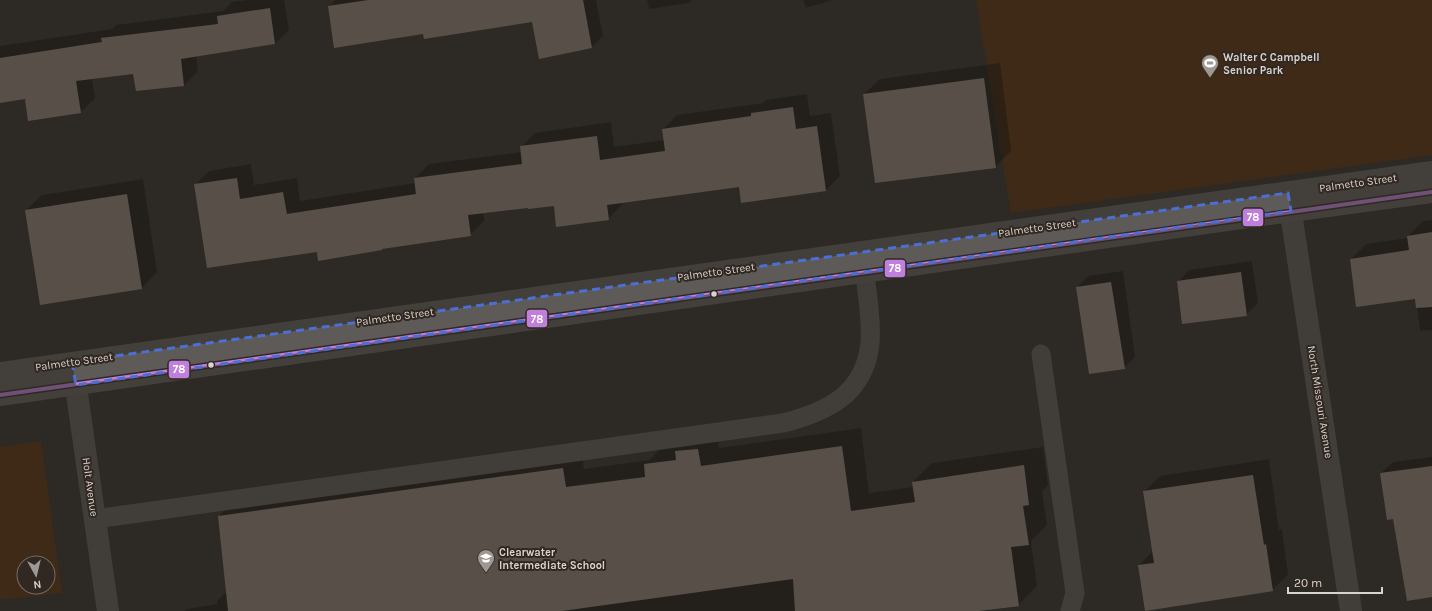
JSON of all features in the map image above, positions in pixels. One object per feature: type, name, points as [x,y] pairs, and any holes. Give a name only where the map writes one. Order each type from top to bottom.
[{"type":"street","name":"Palmetto Street","points":[[0,395],[865,272],[1290,202],[1432,172]]},
{"type":"street","name":"Palmetto Street","points":[[0,372],[1290,202],[1432,192]]},
{"type":"street","name":"North Missouri Avenue","points":[[1290,202],[1351,611]]},
{"type":"street","name":"Holt Avenue","points":[[72,362],[108,611]]},
{"type":"lane","points":[[95,519],[783,423],[803,418],[825,410],[840,401],[852,388],[861,374],[868,357],[870,342],[870,324],[865,272]]},
{"type":"lane","points":[[1041,354],[1075,593],[1070,611]]},
{"type":"highlighted area","points":[[1288,193],[1291,211],[76,385],[72,362]]},
{"type":"shaded area","name":"Walter C Campbell Senior Park","points":[[976,0],[1432,0],[1432,155],[1011,213]]},
{"type":"shaded area","points":[[41,441],[62,593],[56,594],[56,555],[16,555],[16,595],[44,595],[0,600],[0,447]]},
{"type":"building","points":[[368,0],[583,0],[592,48],[539,59],[532,22],[424,39],[423,34],[334,48],[328,6]]},
{"type":"building","points":[[270,8],[275,44],[181,59],[184,86],[136,91],[133,74],[76,81],[81,113],[28,121],[25,99],[0,103],[0,58],[102,42],[101,38],[218,24],[217,16]]},
{"type":"building","points":[[984,78],[996,168],[875,183],[863,94]]},
{"type":"building","points":[[793,107],[796,129],[817,126],[826,191],[741,203],[739,187],[607,205],[609,220],[556,227],[554,206],[468,215],[471,236],[382,249],[318,261],[317,252],[207,268],[194,184],[237,178],[240,199],[283,192],[287,214],[416,194],[414,178],[522,164],[520,146],[597,136],[600,160],[665,151],[662,129],[751,116],[751,113]]},
{"type":"building","points":[[127,194],[142,289],[40,305],[25,210]]},
{"type":"building","points":[[1432,232],[1432,307],[1416,308],[1415,299],[1356,307],[1350,259],[1409,250],[1407,236]]},
{"type":"building","points":[[1241,272],[1247,316],[1182,324],[1177,281]]},
{"type":"building","points":[[1111,282],[1125,369],[1089,374],[1076,287]]},
{"type":"building","points":[[842,446],[851,511],[915,502],[912,482],[1024,465],[1029,505],[1023,506],[1029,545],[1011,547],[1019,606],[979,611],[795,611],[793,579],[562,611],[228,611],[218,516],[563,468],[566,487],[645,477],[644,464],[676,460],[675,451],[698,449],[701,466]]},
{"type":"building","points":[[1432,466],[1432,597],[1407,601],[1393,519],[1387,520],[1380,473]]},
{"type":"building","points":[[1253,475],[1273,591],[1145,611],[1138,565],[1154,563],[1143,491]]},
{"type":"transit line","name":"78","points":[[0,395],[1432,192]]},
{"type":"place","name":"Walter C Campbell Senior Park","points":[[1210,78]]},
{"type":"place","name":"Clearwater Intermediate School","points":[[486,573]]}]
